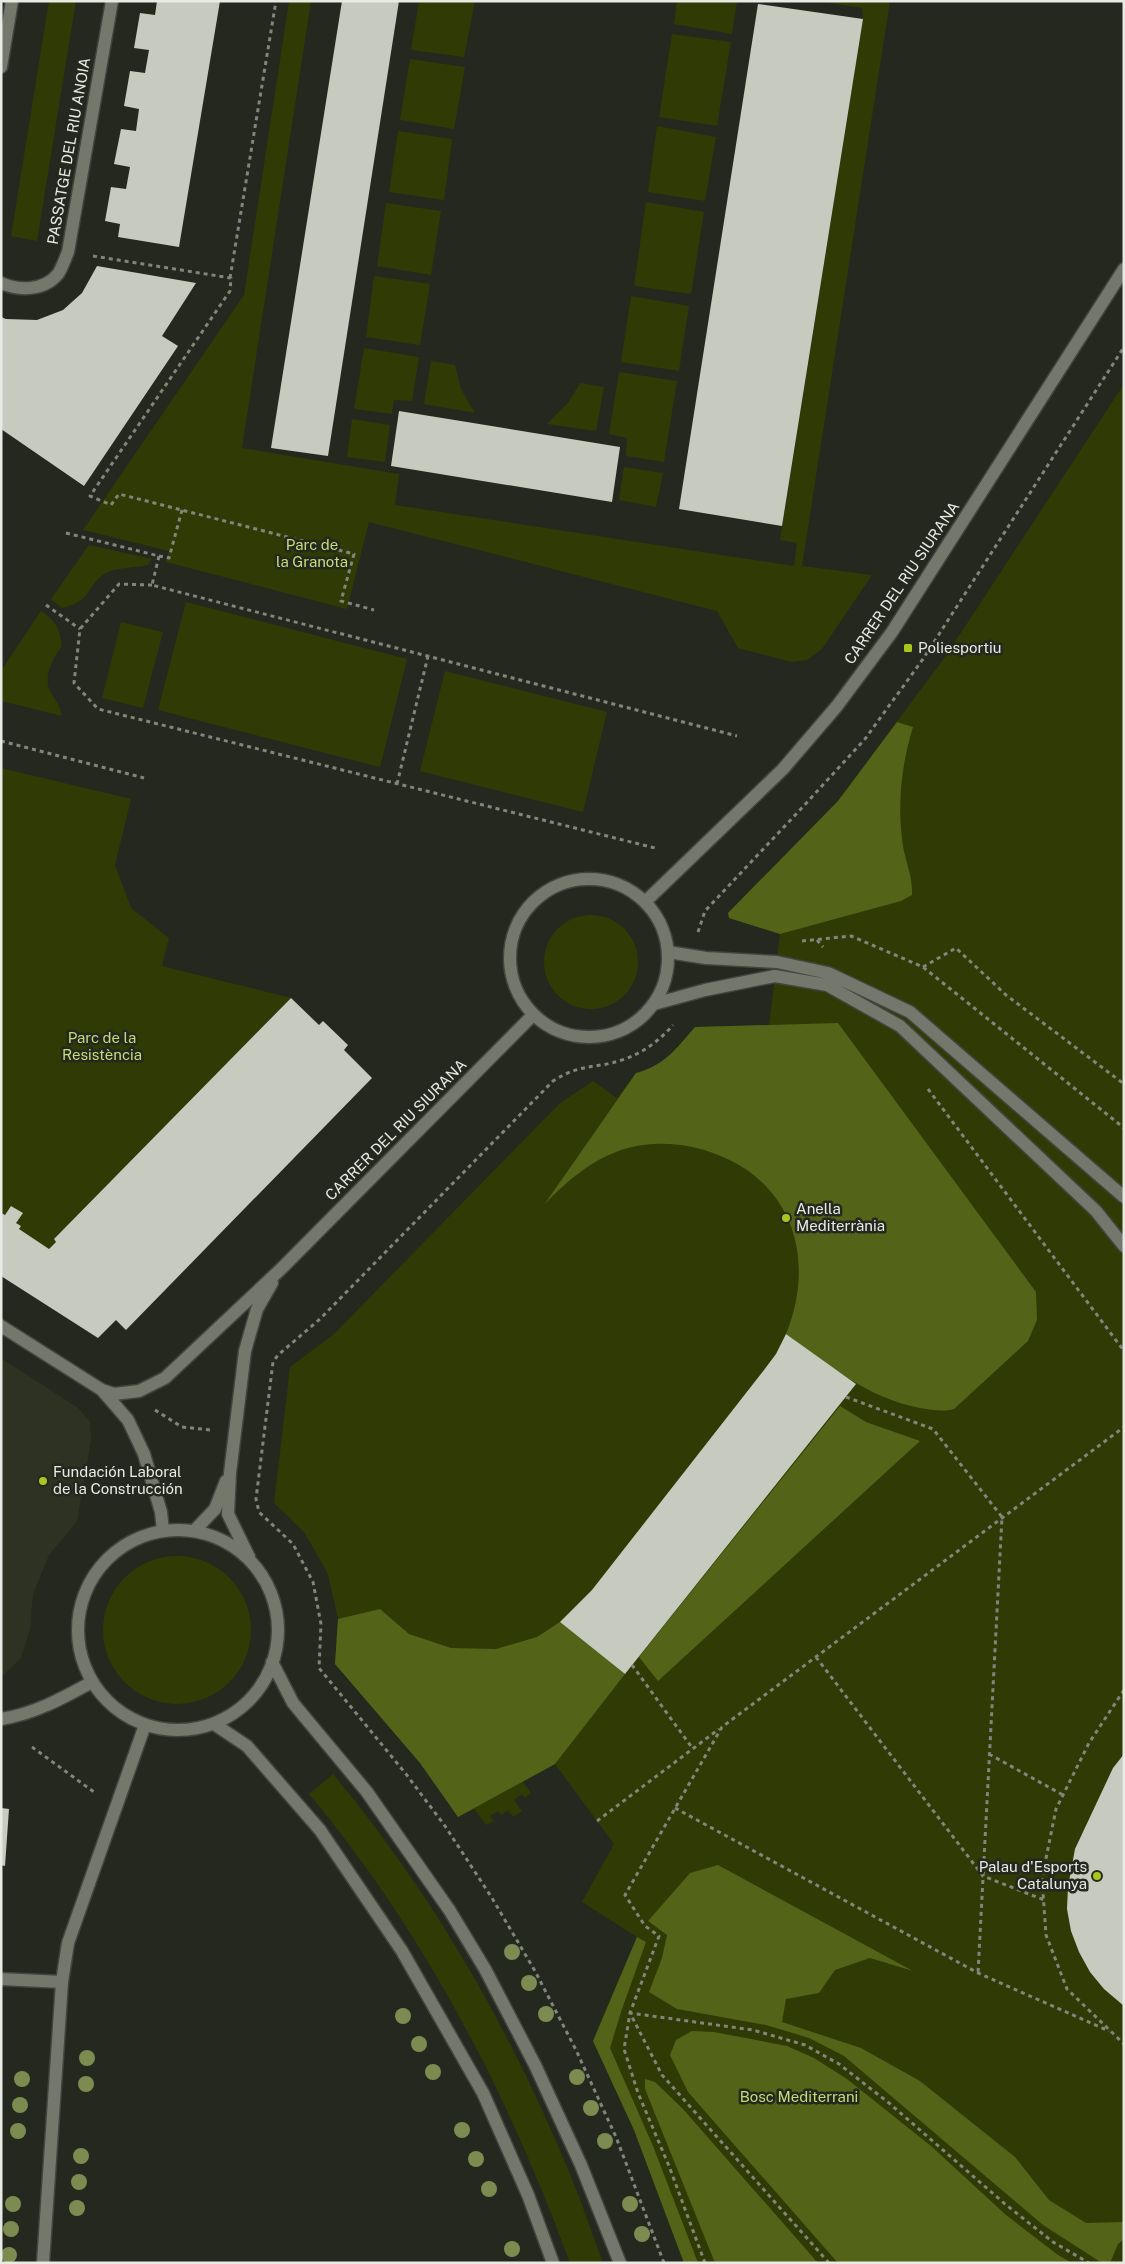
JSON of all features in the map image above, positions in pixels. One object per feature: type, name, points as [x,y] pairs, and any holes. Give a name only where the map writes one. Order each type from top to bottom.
[{"type":"street","points":[[1,67],[12,1]]},
{"type":"street","name":"PASSATGE DEL RIU ANOIA","points":[[1,283],[14,289],[38,287],[57,275],[68,252],[112,1]]},
{"type":"street","name":"CARRER DEL RIU SIURANA","points":[[645,902],[783,769],[837,706],[892,632],[1124,269]]},
{"type":"street","points":[[576,880],[601,880],[624,888],[645,902],[661,925],[668,952],[666,979],[654,1004],[635,1024],[610,1035],[582,1038],[556,1031],[533,1015],[515,989],[510,971],[510,946],[518,923],[540,893],[576,880]]},
{"type":"street","points":[[668,952],[706,958],[777,962],[828,973],[910,1012],[1124,1197]]},
{"type":"street","points":[[654,1004],[705,990],[775,976],[827,985],[900,1026],[1096,1211],[1124,1246]]},
{"type":"street","name":"CARRER DEL RIU SIURANA","points":[[102,1390],[114,1394],[138,1391],[165,1378],[282,1268],[533,1015]]},
{"type":"street","name":"CARRER DEL RIU SIURANA","points":[[250,1560],[228,1514],[230,1473],[245,1351],[257,1309],[282,1268]]},
{"type":"street","points":[[1,1326],[102,1390],[128,1420],[144,1454],[161,1512],[163,1531]]},
{"type":"street","name":"CARRER DEL RIU SIURANA","points":[[194,1531],[215,1509],[230,1473]]},
{"type":"street","points":[[163,1531],[194,1531],[225,1541],[250,1560],[268,1587],[278,1617],[277,1649],[266,1679],[244,1706],[214,1724],[180,1730],[145,1725],[115,1708],[92,1682],[79,1650],[78,1615],[88,1584],[106,1559],[132,1540],[163,1531]]},
{"type":"street","points":[[272,1662],[293,1703],[367,1792],[450,1911],[485,1969],[535,2064],[581,2165],[620,2263]]},
{"type":"street","points":[[1,1719],[19,1716],[61,1699],[92,1682]]},
{"type":"street","points":[[214,1724],[247,1746],[320,1830],[402,1951],[483,2094],[528,2195],[553,2263]]},
{"type":"street","points":[[44,2263],[62,1982],[68,1943],[145,1725]]},
{"type":"street","points":[[1,1979],[62,1982]]},
{"type":"path","points":[[276,1],[230,278],[230,291],[90,496],[111,506],[119,494],[354,554],[342,601],[374,610]]},
{"type":"path","points":[[92,256],[230,278]]},
{"type":"path","points":[[66,533],[170,558],[182,510]]},
{"type":"path","points":[[152,585],[159,556]]},
{"type":"path","points":[[655,848],[98,709],[74,683],[80,629],[119,584],[152,585],[737,736]]},
{"type":"path","points":[[46,605],[80,629]]},
{"type":"path","points":[[397,784],[428,656]]},
{"type":"path","points":[[1,741],[144,778]]},
{"type":"path","points":[[798,941],[851,936],[923,967],[1124,1128]]},
{"type":"path","points":[[817,940],[849,983]]},
{"type":"path","points":[[923,967],[956,948],[1006,995],[1124,1084]]},
{"type":"path","points":[[928,1088],[1124,1351]]},
{"type":"path","points":[[846,1397],[933,1429],[1002,1517],[978,1973]]},
{"type":"path","points":[[153,1408],[182,1427],[214,1431]]},
{"type":"path","points":[[597,1820],[1124,1427]]},
{"type":"path","points":[[256,1499],[259,1512],[293,1544],[313,1582],[321,1624],[320,1668],[406,1774],[445,1826],[492,1898],[540,1980],[576,2050],[616,2137],[664,2263]]},
{"type":"path","points":[[816,1657],[983,1876],[1044,1900]]},
{"type":"path","points":[[632,1665],[693,1749]]},
{"type":"path","points":[[1124,1690],[1089,1743],[1056,1809],[1042,1878],[1046,1936],[1066,1989],[1124,2044]]},
{"type":"path","points":[[706,2263],[669,2166],[638,2093],[624,2048],[630,2013],[659,1936],[645,1926],[624,1895],[722,1727]]},
{"type":"path","points":[[32,1747],[94,1792]]},
{"type":"path","points":[[990,1754],[1063,1795]]},
{"type":"path","points":[[675,1808],[978,1973],[1109,2031]]},
{"type":"path","points":[[630,2013],[662,2075],[829,2263]]},
{"type":"path","points":[[630,2013],[753,2030],[806,2045],[839,2064],[896,2109],[1005,2204],[1053,2242],[1089,2263]]},
{"type":"shaded area","name":"Fundación Laboral de la Construcción","points":[[1,1358],[78,1408],[90,1422],[91,1441],[77,1521],[49,1555],[33,1594],[30,1629],[21,1658],[1,1677]]},
{"type":"green space","points":[[49,1],[76,1],[37,241],[11,236]]},
{"type":"green space","name":"Parc de la Granota","points":[[289,1],[311,1],[242,448],[399,474],[395,505],[794,566],[797,543],[780,540],[863,19],[862,8],[818,1],[890,1],[802,566],[872,575],[822,649],[807,660],[792,662],[738,648],[717,611],[369,522],[347,609],[166,562],[169,551],[83,530],[244,295]]},
{"type":"green space","points":[[419,1],[475,1],[464,57],[411,50]]},
{"type":"green space","points":[[677,1],[737,1],[732,34],[674,24]]},
{"type":"green space","points":[[672,34],[731,42],[717,126],[659,117]]},
{"type":"green space","points":[[410,59],[465,67],[454,129],[400,120]]},
{"type":"green space","points":[[657,126],[716,137],[705,201],[648,192]]},
{"type":"green space","points":[[398,131],[452,139],[444,200],[389,192]]},
{"type":"green space","points":[[646,202],[704,212],[691,294],[634,286]]},
{"type":"green space","points":[[386,203],[441,211],[431,275],[377,266]]},
{"type":"green space","points":[[374,276],[430,284],[420,345],[366,337]]},
{"type":"green space","points":[[631,296],[689,306],[679,371],[621,362]]},
{"type":"green space","points":[[364,348],[419,357],[412,401],[394,400],[392,414],[354,409]]},
{"type":"green space","points":[[431,361],[455,365],[461,389],[475,413],[424,404]]},
{"type":"green space","points":[[619,372],[677,381],[664,462],[626,456],[627,438],[609,434]]},
{"type":"green space","points":[[580,383],[604,387],[596,431],[547,424],[568,403]]},
{"type":"green space","name":"Anella Mediterrània","points":[[1124,384],[1124,2263],[684,2263],[634,2130],[593,2041],[637,1937],[582,1902],[614,1844],[555,1764],[523,1782],[531,1793],[525,1798],[522,1794],[514,1800],[522,1811],[513,1817],[508,1810],[501,1815],[498,1811],[490,1816],[494,1821],[486,1825],[474,1809],[458,1817],[420,1763],[335,1664],[338,1619],[328,1574],[304,1532],[274,1503],[290,1367],[334,1334],[560,1103],[593,1081],[617,1098],[636,1073],[651,1069],[669,1057],[695,1027],[769,1026],[780,934],[729,918],[728,913],[838,801],[945,657]]},
{"type":"green space","points":[[352,419],[390,425],[385,462],[347,457]]},
{"type":"green space","points":[[624,467],[663,473],[656,507],[619,500]]},
{"type":"green space","points":[[89,545],[152,559],[148,565],[108,572],[96,581],[80,601],[62,608],[51,599]]},
{"type":"green space","points":[[186,602],[407,659],[380,767],[158,710]]},
{"type":"green space","points":[[41,611],[54,622],[61,640],[62,646],[55,656],[48,673],[48,685],[62,716],[1,701],[1,671]]},
{"type":"green space","points":[[121,622],[163,632],[143,708],[102,698]]},
{"type":"green space","points":[[445,671],[607,712],[583,812],[420,771]]},
{"type":"green space","points":[[897,722],[913,727],[903,771],[900,801],[901,831],[912,895],[901,901],[780,934],[729,918],[728,913],[838,801]]},
{"type":"green space","name":"Parc de la Resistència","points":[[1,768],[131,799],[115,865],[131,908],[169,938],[162,966],[291,998],[54,1239],[56,1242],[49,1249],[19,1229],[21,1226],[16,1223],[22,1213],[11,1206],[5,1215],[1,1213]]},
{"type":"green space","points":[[591,915],[609,919],[624,929],[634,944],[638,962],[634,980],[624,995],[609,1005],[591,1009],[573,1005],[558,995],[548,980],[544,962],[548,944],[558,929],[573,919]]},
{"type":"green space","points":[[838,1023],[1036,1292],[1037,1320],[1028,1341],[954,1409],[941,1411],[920,1408],[883,1397],[849,1379],[786,1334],[795,1305],[799,1277],[797,1250],[790,1225],[778,1201],[761,1181],[738,1164],[710,1152],[690,1147],[649,1144],[628,1148],[615,1152],[592,1164],[562,1187],[544,1205],[636,1073],[655,1066],[662,1061],[676,1049],[695,1027]]},
{"type":"green space","points":[[840,1406],[866,1422],[920,1441],[658,1681],[639,1657]]},
{"type":"green space","points":[[177,1556],[192,1557],[205,1561],[230,1577],[246,1602],[250,1615],[250,1645],[246,1658],[230,1683],[205,1699],[192,1703],[177,1704],[162,1703],[149,1699],[124,1683],[108,1658],[104,1645],[103,1630],[104,1615],[108,1602],[124,1577],[149,1561],[162,1557]]},
{"type":"green space","points":[[380,1609],[409,1634],[451,1648],[496,1649],[537,1637],[560,1622],[625,1674],[555,1764],[458,1817],[420,1763],[335,1664],[338,1619]]},
{"type":"green space","points":[[333,1774],[404,1866],[467,1965],[522,2067],[547,2120],[603,2263],[570,2263],[546,2200],[519,2138],[491,2077],[460,2017],[390,1902],[351,1847],[309,1794]]},
{"type":"green space","points":[[718,1865],[913,1971],[870,1958],[835,1970],[819,1993],[786,1999],[782,2022],[861,2048],[920,2081],[1015,2157],[1049,2200],[1086,2223],[1124,2222],[1124,2239],[1118,2244],[1110,2263],[1102,2263],[1043,2225],[844,2056],[809,2038],[766,2025],[677,2009],[649,1992],[662,1958],[667,1935],[648,1921],[690,1873]]},
{"type":"green space","points":[[637,1937],[646,1942],[610,2048],[653,2146],[698,2263],[684,2263],[634,2130],[593,2041]]},
{"type":"green space","name":"Bosc Mediterrani","points":[[692,2031],[714,2032],[787,2046],[814,2058],[847,2079],[931,2146],[1006,2215],[1058,2255],[1072,2263],[838,2263],[688,2092],[670,2055],[676,2040]]},
{"type":"green space","points":[[645,2079],[655,2082],[683,2109],[818,2263],[715,2263],[645,2089]]},
{"type":"building","points":[[157,1],[220,1],[179,247],[118,237],[120,224],[105,221],[111,187],[126,189],[130,167],[114,164],[121,129],[136,131],[139,109],[124,106],[130,71],[145,73],[149,50],[134,48],[140,13],[155,15]]},
{"type":"building","points":[[342,1],[399,1],[328,456],[271,448]]},
{"type":"building","points":[[758,4],[863,19],[782,526],[679,509]]},
{"type":"building","points":[[97,266],[196,283],[162,336],[178,346],[84,486],[1,429],[1,317],[6,319],[37,320],[63,310],[82,293]]},
{"type":"building","points":[[399,411],[620,447],[612,502],[391,466]]},
{"type":"building","points":[[291,998],[319,1025],[323,1021],[348,1045],[344,1050],[372,1078],[126,1330],[116,1320],[98,1338],[1,1276],[1,1213],[5,1215],[11,1206],[23,1213],[16,1223],[21,1226],[19,1229],[49,1249],[56,1242],[54,1239]]},
{"type":"building","points":[[786,1334],[856,1384],[625,1674],[560,1622],[592,1590],[764,1370],[776,1354]]},
{"type":"building","name":"Palau d'Esports Catalunya","points":[[1124,1754],[1124,2006],[1104,1989],[1090,1972],[1079,1952],[1071,1931],[1067,1909],[1068,1887],[1075,1849],[1113,1768]]},
{"type":"building","points":[[1,1808],[9,1809],[5,1866],[1,1865]]},
{"type":"place","name":"Poliesportiu","points":[[908,648]]},
{"type":"place","name":"Anella Mediterrània","points":[[786,1218]]},
{"type":"place","name":"Fundación Laboral de la Construcción","points":[[43,1481]]},
{"type":"place","name":"Palau d'Esports Catalunya","points":[[1097,1876]]}]
